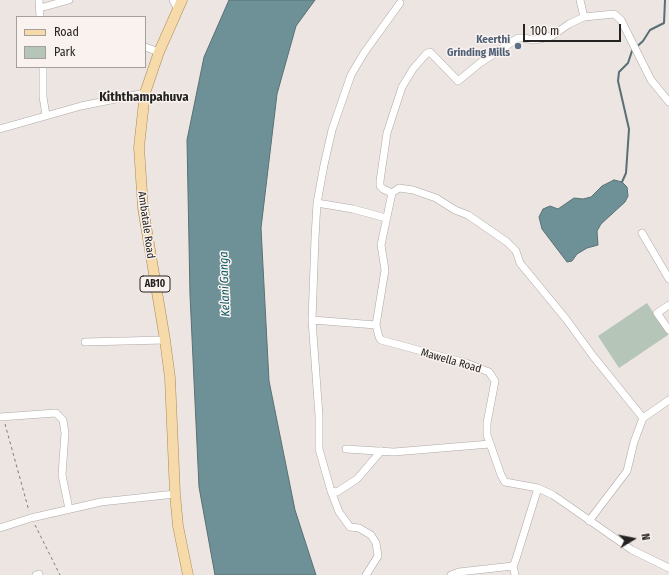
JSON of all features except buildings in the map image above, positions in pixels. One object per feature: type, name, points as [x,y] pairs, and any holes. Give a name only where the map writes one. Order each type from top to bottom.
[{"type":"main road","name":"Ambatale Road","points":[[177,3],[145,93],[140,134],[141,194],[146,237],[165,340],[170,378],[175,494],[178,526],[188,575]]},
{"type":"street","points":[[40,16],[39,4],[69,0]]},
{"type":"street","points":[[580,0],[584,17]]},
{"type":"street","points":[[366,575],[378,556],[376,543],[371,535],[359,528],[350,527],[339,512],[331,491],[319,449],[319,416],[312,320],[317,203],[332,130],[351,74],[364,53],[400,4]]},
{"type":"street","points":[[392,193],[380,186],[387,133],[402,87],[413,68],[426,54],[433,54],[458,81],[518,38],[534,40],[552,36],[569,24],[584,17],[609,14],[618,16],[621,20],[651,80],[669,102]]},
{"type":"street","points":[[146,47],[159,52]]},
{"type":"street","points":[[43,68],[43,98],[46,115]]},
{"type":"street","points":[[0,129],[46,115],[145,93]]},
{"type":"street","points":[[312,320],[376,325],[385,270],[381,245],[392,193],[399,188],[413,190],[436,198],[455,210],[468,215],[507,242],[516,251],[520,263],[566,319],[593,356],[643,418]]},
{"type":"street","points":[[317,203],[353,209],[386,218]]},
{"type":"street","points":[[642,233],[669,279]]},
{"type":"street","points":[[669,305],[657,313],[669,330]]},
{"type":"street","name":"Mawella Road","points":[[376,325],[377,333],[381,340],[482,368],[493,376],[495,380],[494,388],[487,423],[490,444],[505,482],[538,488],[566,503],[589,521],[632,550],[669,568]]},
{"type":"street","points":[[85,342],[165,340]]},
{"type":"street","points":[[589,521],[627,471],[634,442],[643,418],[669,400]]},
{"type":"street","points":[[1,417],[56,413],[63,420],[65,433],[62,475],[69,509]]},
{"type":"street","points":[[346,449],[401,452],[490,444]]},
{"type":"street","points":[[331,491],[337,492],[357,479],[381,451]]},
{"type":"street","points":[[515,575],[513,566],[538,488]]},
{"type":"street","points":[[0,528],[31,518],[101,502],[175,494]]},
{"type":"street","points":[[451,575],[459,572],[513,566]]},
{"type":"path","points":[[1,417],[31,518],[60,575]]},
{"type":"green space","points":[[647,303],[668,335],[619,368],[598,336]]},
{"type":"water","name":"Kelani Ganga","points":[[229,0],[315,0],[296,26],[277,94],[261,228],[269,381],[295,510],[316,575],[215,575],[199,487],[190,295],[187,140],[204,57]]},
{"type":"water","points":[[614,180],[622,182],[627,187],[628,196],[625,202],[601,224],[597,231],[598,245],[587,248],[577,254],[572,261],[567,262],[542,229],[539,217],[543,209],[550,206],[558,209],[574,198],[583,199],[591,197],[602,186]]},
{"type":"waterway","points":[[622,182],[626,173],[629,129],[618,81],[619,72],[628,63],[632,51],[643,41],[650,30],[664,23],[665,0]]},
{"type":"place","name":"Keerthi Grinding Mills","points":[[518,46]]},
{"type":"district","name":"Kiththampahuva","points":[[144,97]]}]
